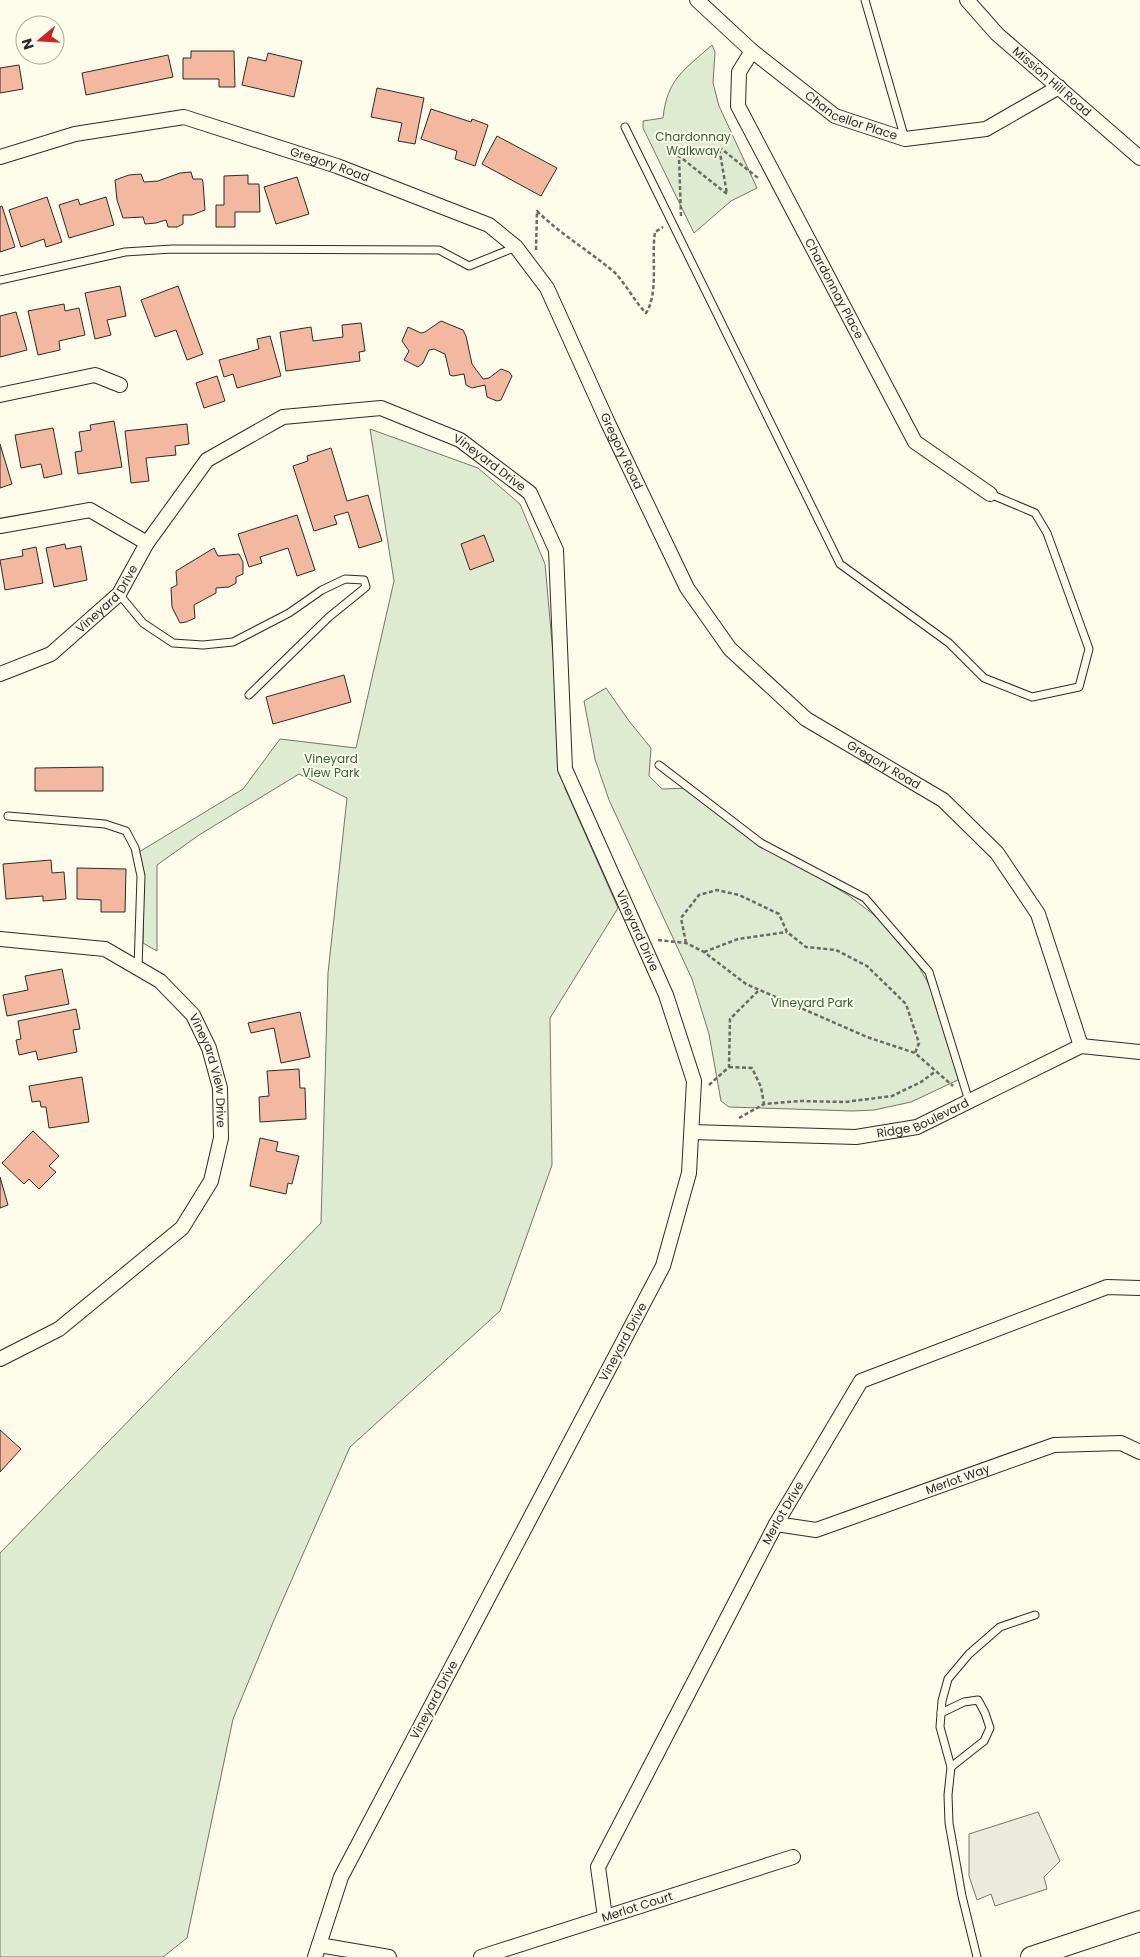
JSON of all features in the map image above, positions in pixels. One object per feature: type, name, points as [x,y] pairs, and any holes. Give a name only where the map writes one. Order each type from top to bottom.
[{"type":"street","name":"Chancellor Place","points":[[697,0],[752,51],[835,116],[905,139],[986,129],[1059,88]]},
{"type":"street","name":"Mission Hill Road","points":[[967,0],[997,34],[1140,158]]},
{"type":"street","name":"Chardonnay Place","points":[[752,51],[739,72],[738,106],[915,442],[990,494]]},
{"type":"street","name":"Gregory Road","points":[[0,157],[75,134],[184,117],[337,166],[489,225],[516,247],[547,288],[608,423],[687,588],[730,649],[806,719],[943,800],[997,854],[1038,914],[1082,1046]]},
{"type":"street","points":[[0,395],[95,375],[120,385]]},
{"type":"street","name":"Vineyard Drive","points":[[0,674],[51,654],[119,594],[147,544],[207,460],[284,417],[381,408],[460,440],[530,493],[556,550],[565,769],[666,995],[694,1081],[689,1173],[663,1266],[341,1876],[317,1951]]},
{"type":"street","points":[[0,526],[90,510],[147,544]]},
{"type":"street","name":"Vineyard View Drive","points":[[0,939],[105,949],[160,981],[193,1015],[209,1048],[220,1088],[221,1138],[211,1181],[182,1228],[59,1329],[0,1359]]},
{"type":"street","points":[[1082,1046],[1140,1052]]},
{"type":"street","name":"Ridge Boulevard","points":[[692,1132],[856,1137],[916,1127],[1082,1046]]},
{"type":"street","name":"Merlot Drive","points":[[605,1917],[598,1867],[776,1524],[861,1381],[1107,1287],[1140,1288]]},
{"type":"street","name":"Merlot Way","points":[[776,1524],[816,1530],[1054,1445],[1121,1443],[1140,1452]]},
{"type":"street","name":"Merlot Court","points":[[481,1957],[793,1857]]},
{"type":"street","points":[[1031,1957],[1140,1921]]},
{"type":"street","points":[[317,1951],[389,1957]]},
{"type":"lane","points":[[865,0],[905,139]]},
{"type":"lane","points":[[625,127],[840,564],[948,643],[984,678],[1032,697],[1079,687],[1089,649],[1047,533],[1035,514],[990,494]]},
{"type":"lane","points":[[0,280],[125,252],[172,248],[439,250],[469,266],[516,247]]},
{"type":"lane","points":[[119,594],[143,623],[173,643],[203,645],[233,642],[289,613],[322,590],[345,579],[364,580],[366,587],[329,617],[249,695]]},
{"type":"lane","points":[[659,765],[760,843],[865,898],[929,972],[969,1101]]},
{"type":"lane","points":[[8,816],[105,824],[126,831],[135,848],[140,876],[138,968]]},
{"type":"lane","points":[[977,1957],[962,1896],[949,1823],[948,1795],[951,1767],[940,1727],[942,1701],[948,1679],[969,1654],[1000,1627],[1035,1615]]},
{"type":"lane","points":[[941,1713],[964,1702],[978,1700],[990,1728],[984,1741],[951,1767]]},
{"type":"path","points":[[527,262],[536,250],[537,211],[552,226],[615,273],[637,304],[646,313],[651,306],[655,232],[682,215],[679,156],[727,194],[719,147],[766,184],[776,179]]},
{"type":"path","points":[[686,943],[681,918],[698,895],[717,890],[738,895],[778,914],[787,932],[806,947],[836,950],[868,966],[906,1004],[919,1043],[915,1053]]},
{"type":"path","points":[[704,952],[738,939],[787,932]]},
{"type":"path","points":[[641,938],[686,943],[704,952],[746,984],[867,1037],[915,1053],[969,1101]]},
{"type":"path","points":[[694,1095],[712,1084],[729,1067],[730,1019],[759,990]]},
{"type":"path","points":[[729,1067],[752,1068],[761,1087],[764,1104],[800,1101],[845,1102],[892,1096],[921,1082],[936,1071]]},
{"type":"green space","name":"Chardonnay Walkway","points":[[712,45],[715,52],[713,83],[719,106],[757,188],[731,201],[694,233],[643,128],[643,121],[663,118],[668,94],[673,84],[685,69]]},
{"type":"green space","name":"Vineyard View Park","points":[[370,429],[478,468],[520,504],[545,564],[565,788],[618,908],[550,1018],[552,1165],[500,1311],[350,1447],[233,1719],[187,1938],[163,1957],[0,1957],[0,1553],[321,1223],[328,973],[347,798],[299,774],[199,835],[157,865],[157,951],[143,943],[144,876],[139,852],[243,789],[280,739],[356,748],[394,581]]},
{"type":"green space","name":"Vineyard Park","points":[[606,688],[651,748],[649,776],[662,789],[690,788],[768,847],[848,895],[886,924],[915,960],[927,981],[936,1000],[962,1078],[911,1102],[874,1110],[729,1107],[721,1101],[709,1034],[692,979],[609,800],[595,759],[584,701]]},
{"type":"shaded area","points":[[1038,1812],[1060,1861],[1044,1877],[1047,1889],[995,1906],[991,1894],[977,1900],[969,1876],[969,1834]]},
{"type":"building","points":[[191,51],[234,51],[235,87],[219,87],[219,79],[183,79],[183,58],[191,58]]},
{"type":"building","points":[[268,53],[302,61],[294,97],[242,85],[248,57],[266,61]]},
{"type":"building","points":[[168,55],[173,77],[86,95],[82,73]]},
{"type":"building","points":[[19,65],[23,89],[0,93],[0,68]]},
{"type":"building","points":[[377,88],[424,98],[415,144],[398,141],[402,123],[371,117]]},
{"type":"building","points":[[431,109],[471,122],[472,119],[488,125],[475,166],[455,159],[457,151],[421,139]]},
{"type":"building","points":[[497,136],[557,168],[541,196],[482,164]]},
{"type":"building","points":[[191,172],[193,179],[202,179],[205,210],[192,215],[183,215],[183,224],[177,227],[168,227],[166,220],[145,224],[143,217],[123,218],[117,200],[115,180],[129,175],[141,174],[144,182],[158,181],[180,173]]},
{"type":"building","points":[[248,175],[248,184],[259,184],[260,212],[235,212],[235,227],[216,227],[216,205],[224,205],[224,176]]},
{"type":"building","points":[[297,177],[309,214],[276,224],[264,187]]},
{"type":"building","points":[[47,197],[62,242],[46,247],[44,239],[21,247],[9,210]]},
{"type":"building","points":[[106,197],[114,225],[69,238],[59,205],[78,199],[80,205]]},
{"type":"building","points":[[2,206],[15,247],[0,252],[0,207]]},
{"type":"building","points":[[120,286],[126,316],[107,320],[111,335],[95,339],[85,293]]},
{"type":"building","points":[[178,286],[203,354],[187,360],[176,330],[155,337],[141,300]]},
{"type":"building","points":[[64,304],[65,311],[79,308],[85,335],[59,341],[60,350],[38,355],[28,311]]},
{"type":"building","points":[[16,312],[27,350],[0,357],[0,316]]},
{"type":"building","points":[[441,321],[463,330],[472,364],[483,379],[489,378],[501,369],[509,372],[512,376],[501,400],[497,401],[487,397],[485,385],[472,388],[466,385],[464,374],[450,375],[445,354],[434,349],[429,350],[423,363],[418,367],[404,360],[409,351],[402,341],[408,327],[421,333]]},
{"type":"building","points":[[361,323],[365,351],[359,352],[360,361],[286,371],[280,332],[311,327],[313,341],[343,337],[342,325]]},
{"type":"building","points":[[270,336],[281,376],[237,388],[233,374],[224,377],[219,360],[259,349],[257,339]]},
{"type":"building","points":[[217,376],[225,401],[204,408],[196,383]]},
{"type":"building","points":[[114,421],[122,467],[78,474],[75,452],[82,451],[79,432],[91,430],[90,425]]},
{"type":"building","points":[[187,424],[189,444],[175,446],[176,455],[146,458],[149,481],[131,483],[125,431]]},
{"type":"building","points":[[53,428],[62,474],[44,478],[41,464],[21,468],[15,435]]},
{"type":"building","points":[[0,444],[12,484],[0,488]]},
{"type":"building","points":[[331,448],[347,501],[368,495],[382,541],[359,548],[348,512],[334,516],[337,524],[314,531],[293,466],[308,461],[307,456]]},
{"type":"building","points":[[297,515],[315,570],[297,576],[288,548],[260,557],[262,563],[249,567],[238,534]]},
{"type":"building","points":[[484,535],[494,561],[470,570],[461,544]]},
{"type":"building","points":[[65,544],[66,549],[81,546],[87,580],[54,587],[46,548]]},
{"type":"building","points":[[36,547],[43,583],[5,590],[0,560],[23,556],[22,550]]},
{"type":"building","points":[[214,548],[218,556],[239,554],[243,562],[243,574],[236,577],[236,583],[229,587],[216,588],[216,593],[194,605],[195,618],[180,623],[172,607],[171,588],[177,585],[176,571]]},
{"type":"building","points":[[344,675],[351,702],[273,724],[266,697]]},
{"type":"building","points":[[103,767],[103,791],[35,791],[35,768]]},
{"type":"building","points":[[51,860],[52,873],[64,872],[66,899],[43,901],[43,896],[6,899],[3,864]]},
{"type":"building","points":[[77,868],[126,869],[125,912],[101,912],[101,900],[77,899]]},
{"type":"building","points":[[62,969],[69,1004],[7,1016],[3,995],[28,990],[25,976]]},
{"type":"building","points":[[76,1009],[80,1029],[73,1030],[77,1052],[38,1060],[36,1051],[19,1055],[16,1040],[21,1039],[18,1021]]},
{"type":"building","points":[[300,1012],[310,1057],[281,1063],[274,1028],[251,1033],[248,1023]]},
{"type":"building","points":[[299,1069],[300,1088],[305,1088],[306,1119],[260,1122],[259,1097],[269,1096],[267,1071]]},
{"type":"building","points":[[82,1077],[89,1122],[49,1128],[46,1107],[41,1107],[40,1101],[32,1102],[29,1086]]},
{"type":"building","points":[[33,1131],[59,1156],[49,1166],[56,1172],[39,1189],[29,1179],[24,1184],[2,1163]]},
{"type":"building","points":[[260,1138],[278,1142],[276,1151],[299,1156],[292,1184],[288,1183],[286,1194],[250,1186]]},
{"type":"building","points":[[0,1177],[8,1205],[0,1208]]},
{"type":"building","points":[[0,1430],[21,1449],[0,1472]]}]
